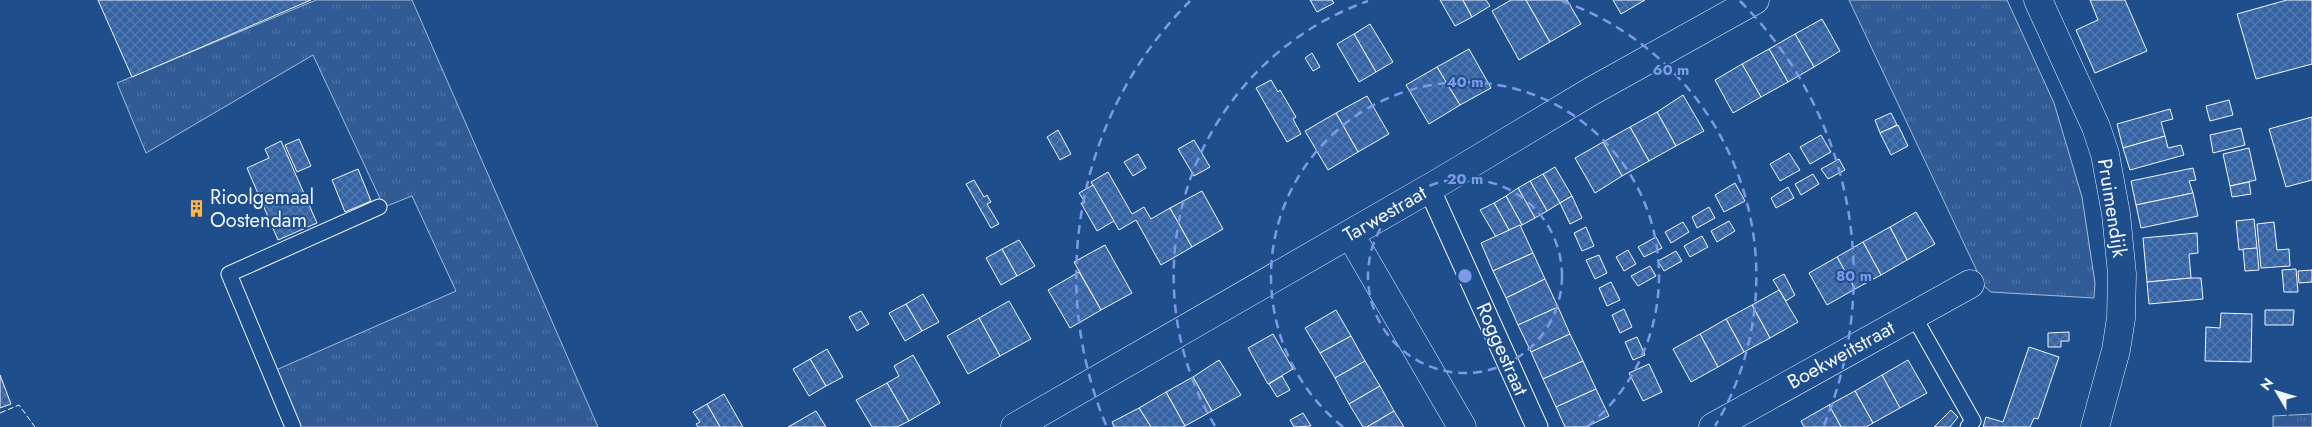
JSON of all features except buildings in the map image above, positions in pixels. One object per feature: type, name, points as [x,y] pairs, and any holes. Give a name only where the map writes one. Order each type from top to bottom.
[{"type":"street","name":"Tarwestraat","points":[[1015,427],[1429,188],[1590,92],[1756,0]]},
{"type":"street","name":"Pruimendijk","points":[[2038,0],[2096,127],[2105,154],[2116,214],[2122,274],[2121,318],[2116,350],[2095,427]]},
{"type":"street","name":"Roggestraat","points":[[1429,188],[1537,427]]},
{"type":"street","points":[[1350,234],[1462,427]]},
{"type":"street","name":"Boekweitstraat","points":[[1714,427],[1970,284]]},
{"type":"lane","points":[[293,427],[229,274],[379,207]]},
{"type":"lane","points":[[1913,315],[1973,421],[1968,427]]},
{"type":"green space","points":[[316,0],[412,0],[598,427],[301,427],[276,370],[456,291],[412,196],[384,207],[313,55],[146,153],[117,83]]},
{"type":"green space","points":[[1849,0],[2007,0],[2054,103],[2082,197],[2095,283],[2094,298],[1991,292],[1984,286]]},
{"type":"green space","points":[[2312,414],[2312,427],[2273,427],[2273,416]]},
{"type":"fence","points":[[0,413],[19,405],[35,427]]},
{"type":"place","name":"Rioolgemaal Oostendam","points":[[196,208]]}]
